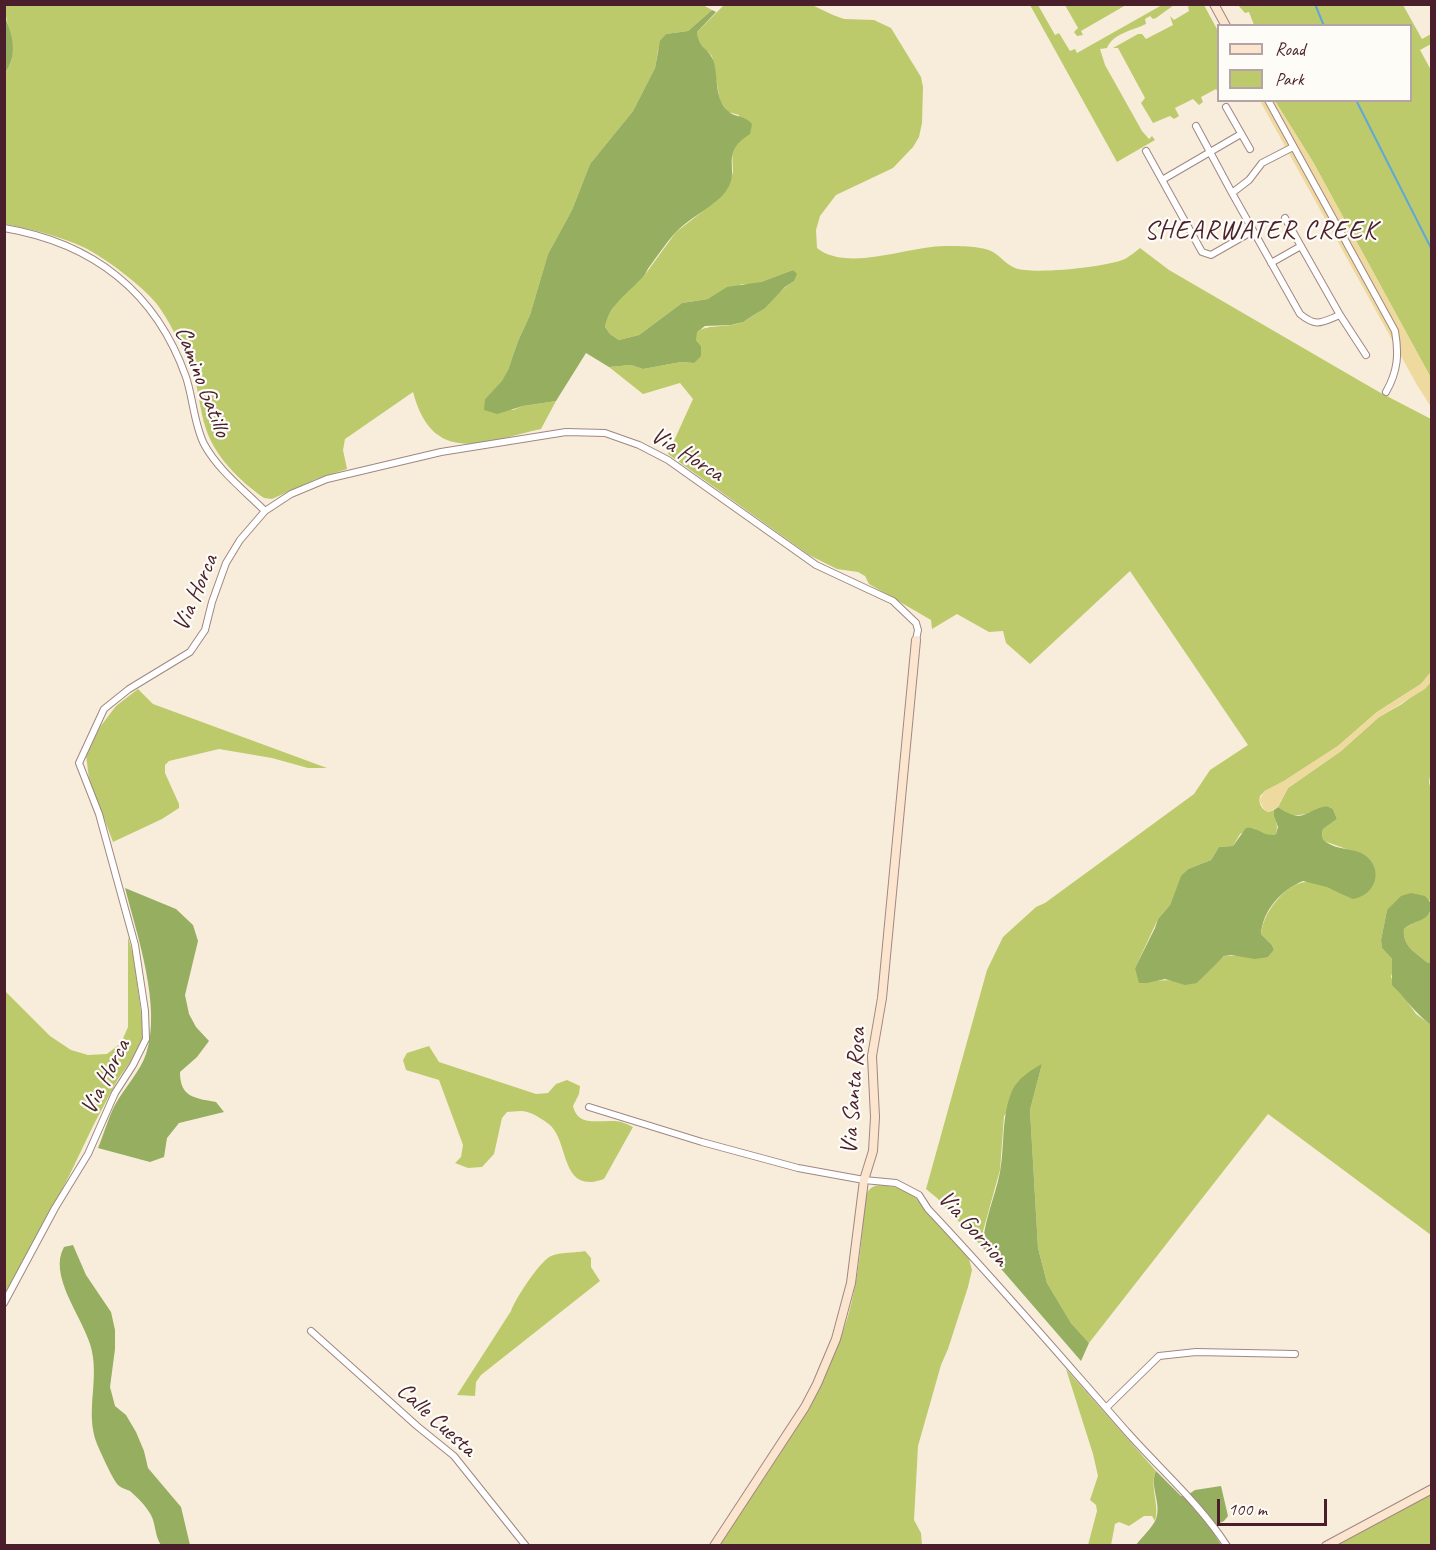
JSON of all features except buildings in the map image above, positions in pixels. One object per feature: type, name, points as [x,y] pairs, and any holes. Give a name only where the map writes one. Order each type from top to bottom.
[{"type":"street","points":[[1214,4],[1225,24]]},
{"type":"street","points":[[1269,102],[1395,332],[1398,351],[1397,368],[1386,392]]},
{"type":"street","points":[[1226,107],[1250,149]]},
{"type":"street","points":[[1196,126],[1300,314],[1309,321],[1318,323],[1340,315]]},
{"type":"street","points":[[1162,180],[1241,134]]},
{"type":"street","points":[[1232,193],[1249,180],[1262,163],[1293,147]]},
{"type":"street","points":[[1146,151],[1202,252],[1206,255],[1211,255],[1253,231]]},
{"type":"street","points":[[1285,218],[1340,315],[1366,355]]},
{"type":"street","name":"Camino Gatillo","points":[[4,228],[60,243],[86,254],[141,298],[171,341],[185,376],[202,441],[213,459],[265,511]]},
{"type":"street","points":[[1271,263],[1301,246]]},
{"type":"street","name":"Via Horca","points":[[4,1304],[55,1208],[88,1154],[115,1092],[134,1065],[146,1040],[145,1011],[135,945],[99,814],[79,763],[104,709],[129,689],[190,652],[205,630],[226,563],[240,540],[265,511],[291,494],[327,479],[378,466],[441,452],[566,432],[605,433],[639,445],[668,460],[816,565],[893,602],[916,623],[918,630],[916,640]]},
{"type":"street","name":"Via Santa Rosa","points":[[714,1545],[805,1407],[828,1361],[851,1283],[864,1180],[873,1151],[875,1117],[872,1056],[882,998],[916,640]]},
{"type":"street","name":"Via Gorrion","points":[[589,1107],[702,1142],[798,1168],[864,1180],[896,1183],[919,1195],[928,1209],[1019,1307],[1127,1432],[1212,1524],[1227,1545]]},
{"type":"street","name":"Calle Cuesta","points":[[311,1331],[454,1456],[525,1545]]},
{"type":"street","points":[[1107,1407],[1159,1356],[1196,1352],[1295,1354]]},
{"type":"street","points":[[1326,1545],[1431,1489]]},
{"type":"green space","points":[[701,4],[712,10],[688,31],[666,34],[658,50],[655,68],[633,111],[590,164],[572,210],[548,254],[530,315],[508,370],[503,381],[485,399],[513,410],[523,406],[556,401],[541,429],[481,443],[463,444],[447,440],[433,431],[422,416],[413,392],[345,439],[343,450],[347,469],[316,479],[272,499],[264,498],[238,477],[222,459],[210,439],[191,367],[180,343],[156,303],[132,280],[83,247],[45,233],[5,224],[5,73],[10,64],[12,48],[5,5]]},
{"type":"green space","points":[[724,5],[812,5],[844,19],[874,20],[891,28],[921,77],[922,123],[919,137],[913,147],[893,168],[836,195],[820,216],[816,230],[817,248],[830,255],[862,258],[932,247],[971,247],[993,252],[1015,268],[1037,271],[1103,265],[1125,259],[1140,248],[1169,270],[1379,392],[1431,419],[1431,672],[1421,684],[1377,712],[1338,746],[1260,796],[1260,804],[1263,808],[1269,812],[1274,810],[1276,834],[1264,835],[1254,828],[1240,834],[1233,846],[1219,847],[1211,860],[1188,869],[1181,877],[1170,905],[1158,919],[1135,968],[1148,983],[1167,980],[1197,983],[1225,956],[1268,957],[1274,950],[1261,934],[1265,920],[1277,900],[1295,885],[1304,882],[1322,884],[1352,899],[1363,855],[1324,841],[1323,829],[1337,819],[1333,809],[1327,806],[1306,814],[1292,816],[1278,807],[1288,788],[1341,751],[1379,717],[1402,704],[1431,682],[1432,765],[1429,782],[1432,795],[1431,903],[1430,900],[1387,910],[1381,940],[1382,948],[1392,959],[1391,977],[1398,991],[1416,1014],[1431,1025],[1431,1235],[1268,1114],[1089,1343],[1071,1323],[1047,1283],[1038,1248],[1030,1110],[1042,1064],[1004,1116],[1000,1170],[983,1231],[983,1248],[926,1189],[987,970],[1003,937],[1036,907],[1045,903],[1194,794],[1210,770],[1248,745],[1130,571],[1030,664],[1006,643],[1003,631],[989,632],[957,614],[932,629],[931,620],[869,584],[865,576],[858,572],[837,569],[809,555],[668,454],[693,399],[680,383],[643,394],[609,367],[631,365],[643,369],[681,362],[694,363],[701,346],[696,340],[696,332],[736,324],[750,318],[794,281],[793,270],[761,282],[750,285],[742,284],[708,299],[682,303],[639,335],[619,340],[605,327],[606,319],[619,299],[644,276],[676,232],[715,202],[727,189],[733,172],[732,151],[739,141],[739,115],[728,112],[720,101],[712,56],[698,42],[697,32]]},
{"type":"green space","points":[[1030,5],[1038,5],[1055,35],[1059,33],[1070,51],[1075,49],[1077,53],[1162,5],[1174,5],[1156,18],[1153,19],[1150,16],[1145,19],[1146,24],[1119,35],[1107,48],[1100,49],[1105,65],[1142,131],[1149,139],[1152,136],[1155,140],[1117,162]]},
{"type":"green space","points":[[1065,5],[1126,5],[1081,31],[1083,35],[1077,36],[1074,32],[1078,28]]},
{"type":"green space","points":[[1204,5],[1217,29],[1217,90],[1201,97],[1203,102],[1199,105],[1193,99],[1175,108],[1179,116],[1174,119],[1170,116],[1153,123],[1141,103],[1145,98],[1118,48],[1113,48],[1138,34],[1142,34],[1146,39],[1173,25],[1170,16],[1174,20],[1189,11],[1188,7]]},
{"type":"green space","points":[[1238,5],[1403,5],[1422,39],[1431,34],[1431,44],[1420,50],[1432,72],[1431,378],[1313,162],[1276,102],[1412,102],[1412,24],[1254,24],[1249,12],[1245,13]]},
{"type":"green space","points":[[712,10],[716,12],[697,32],[700,44],[714,62],[718,91],[723,105],[731,113],[752,124],[750,134],[734,149],[732,179],[729,187],[711,206],[675,233],[644,276],[610,312],[605,327],[619,340],[639,335],[682,303],[708,299],[727,287],[761,282],[793,270],[797,274],[794,281],[765,308],[743,322],[705,326],[697,332],[696,340],[701,346],[701,356],[694,363],[681,362],[643,369],[631,365],[609,367],[586,353],[556,401],[523,406],[497,414],[484,410],[485,399],[502,381],[508,370],[530,315],[548,254],[572,210],[590,164],[633,111],[655,68],[660,41],[666,34],[688,31]]},
{"type":"green space","points":[[5,17],[13,53],[5,73]]},
{"type":"green space","points":[[138,689],[153,704],[327,768],[308,768],[272,758],[219,749],[169,761],[165,765],[165,773],[179,808],[162,819],[113,842],[89,779],[86,755],[100,727],[116,706]]},
{"type":"green space","points":[[1327,806],[1333,809],[1337,819],[1323,829],[1323,839],[1335,846],[1359,852],[1370,860],[1376,874],[1375,881],[1367,893],[1352,899],[1327,887],[1303,881],[1281,895],[1265,917],[1261,934],[1274,950],[1268,957],[1255,959],[1224,956],[1197,983],[1185,985],[1165,979],[1139,983],[1135,968],[1158,919],[1170,905],[1181,876],[1188,869],[1211,860],[1219,847],[1233,846],[1246,828],[1271,835],[1276,834],[1278,827],[1274,810],[1278,807],[1299,816]]},
{"type":"green space","points":[[125,888],[176,909],[193,925],[198,941],[185,995],[189,1014],[196,1027],[209,1041],[197,1057],[180,1072],[181,1080],[183,1087],[190,1095],[216,1102],[224,1112],[179,1123],[167,1138],[164,1157],[150,1162],[98,1148],[115,1105],[143,1061],[150,1035],[150,993]]},
{"type":"green space","points":[[1411,893],[1425,896],[1431,903],[1429,914],[1404,929],[1404,935],[1411,949],[1431,963],[1431,1025],[1392,985],[1392,959],[1382,948],[1381,940],[1387,910],[1401,896]]},
{"type":"green space","points":[[1431,911],[1431,963],[1428,963],[1408,945],[1404,929],[1426,917]]},
{"type":"green space","points":[[128,937],[133,954],[144,1034],[136,1054],[118,1079],[94,1124],[5,1300],[5,991],[50,1036],[71,1050],[88,1055],[107,1054],[121,1043],[128,1027]]},
{"type":"green space","points":[[429,1046],[439,1062],[536,1094],[548,1093],[556,1084],[567,1080],[580,1086],[573,1106],[579,1117],[589,1121],[619,1122],[633,1127],[604,1179],[590,1182],[580,1180],[568,1165],[557,1134],[551,1126],[536,1116],[522,1111],[507,1112],[502,1118],[494,1154],[482,1167],[468,1168],[455,1163],[461,1157],[463,1145],[439,1080],[406,1070],[403,1060],[407,1053]]},
{"type":"green space","points":[[1042,1064],[1030,1110],[1038,1248],[1047,1283],[1071,1323],[1089,1343],[1081,1361],[983,1248],[987,1219],[1002,1162],[1005,1121],[1012,1091],[1021,1078]]},
{"type":"green space","points":[[882,1185],[900,1188],[914,1196],[969,1259],[972,1270],[918,1446],[914,1520],[921,1533],[922,1545],[718,1546],[792,1436],[824,1378],[837,1348],[852,1302],[860,1257],[865,1198],[871,1188]]},
{"type":"green space","points":[[73,1245],[86,1275],[111,1312],[115,1330],[115,1349],[110,1387],[115,1406],[126,1415],[136,1432],[148,1468],[181,1507],[190,1545],[161,1545],[149,1512],[130,1491],[118,1485],[97,1444],[92,1419],[93,1357],[86,1333],[68,1295],[60,1270],[60,1258],[64,1247]]},
{"type":"green space","points":[[585,1251],[591,1258],[591,1267],[600,1281],[481,1375],[476,1382],[475,1396],[457,1395],[513,1305],[546,1259],[563,1253]]},
{"type":"green space","points":[[1066,1369],[1156,1471],[1154,1477],[1155,1521],[1152,1516],[1144,1516],[1129,1526],[1119,1522],[1115,1524],[1111,1545],[1088,1545],[1097,1511],[1096,1505],[1090,1500],[1098,1476]]},
{"type":"green space","points":[[1156,1471],[1181,1496],[1186,1496],[1195,1490],[1221,1486],[1228,1516],[1224,1521],[1213,1526],[1212,1530],[1221,1545],[1135,1546],[1156,1519],[1158,1507],[1154,1477]]},
{"type":"green space","points":[[1431,1494],[1431,1545],[1335,1546]]},
{"type":"sand","points":[[1261,102],[1276,102],[1313,162],[1431,378],[1431,407]]},
{"type":"sand","points":[[1431,672],[1431,682],[1425,689],[1379,717],[1341,751],[1288,788],[1278,807],[1269,812],[1265,811],[1259,800],[1265,791],[1338,746],[1377,712],[1421,684]]},
{"type":"waterway","points":[[1315,4],[1323,24]]},
{"type":"waterway","points":[[1357,102],[1432,250]]},
{"type":"district","name":"SHEARWATER CREEK","points":[[1261,231]]}]
